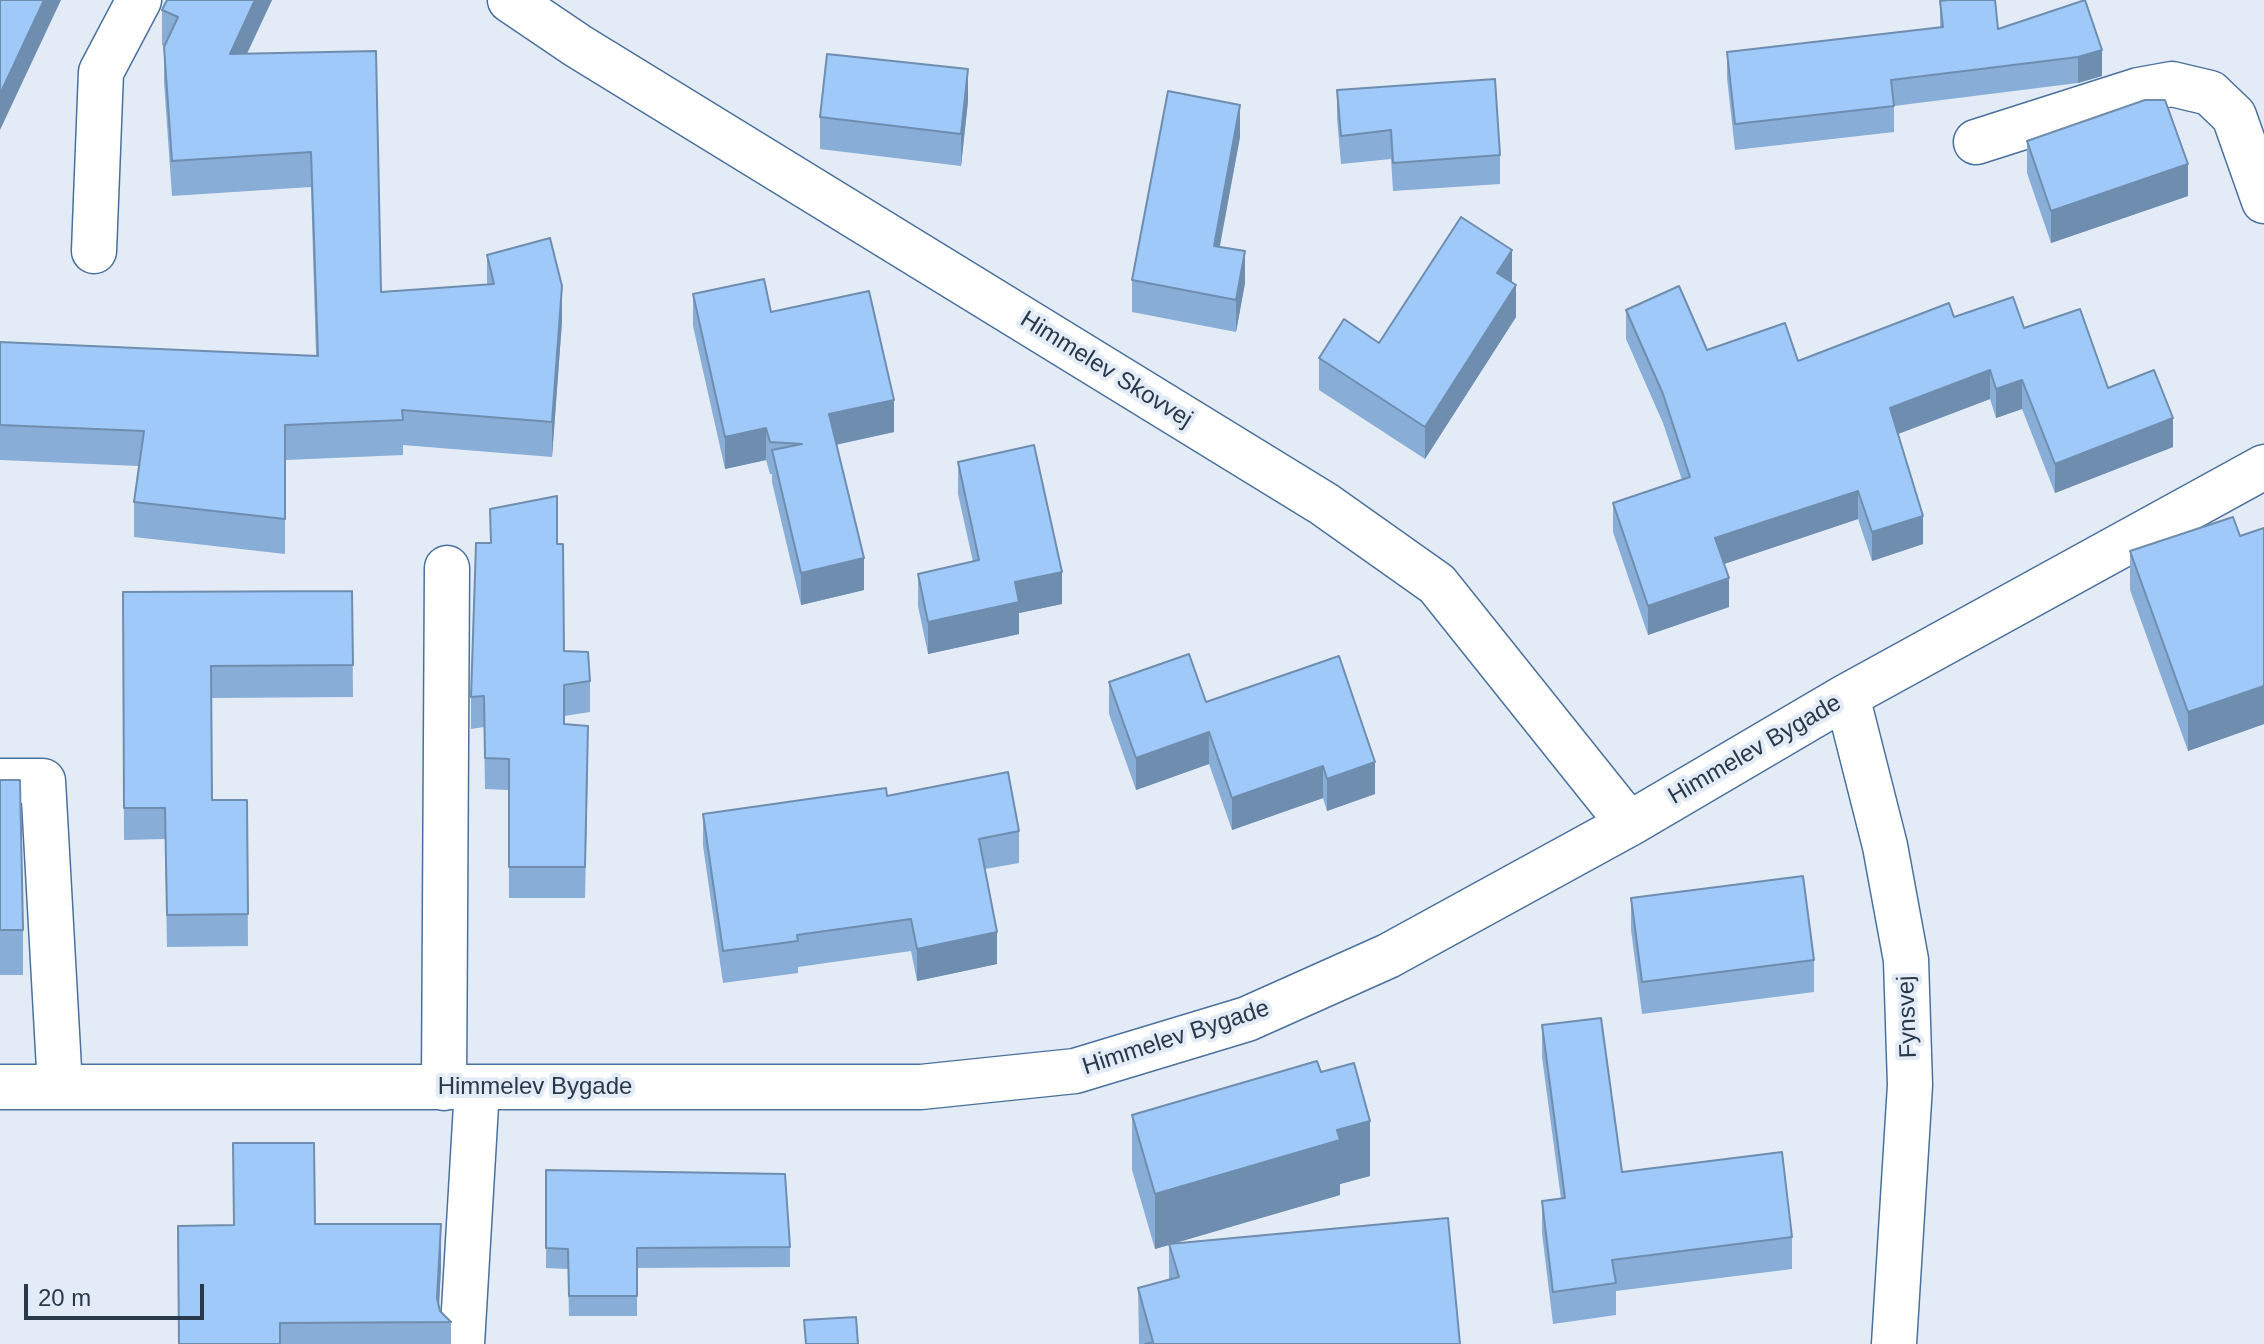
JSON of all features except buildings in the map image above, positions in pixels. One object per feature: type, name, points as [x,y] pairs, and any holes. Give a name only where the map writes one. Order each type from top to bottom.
[{"type":"street","points":[[94,251],[101,72],[139,0]]},
{"type":"street","name":"Himmelev Skovvej","points":[[510,0],[578,46],[1324,504],[1437,584],[1629,824]]},
{"type":"street","points":[[1976,142],[2139,90],[2172,84],[2210,93],[2234,116],[2264,201]]},
{"type":"street","name":"Himmelev Bygade","points":[[0,1087],[921,1087],[1075,1071],[1247,1019],[1348,974],[1629,824],[1847,696],[2264,467]]},
{"type":"street","points":[[447,568],[461,1088],[462,1344]]},
{"type":"street","name":"Fynsvej","points":[[1847,696],[1885,846],[1906,960],[1910,1085],[1894,1344]]},
{"type":"street","points":[[0,781],[43,781],[60,1087]]}]
